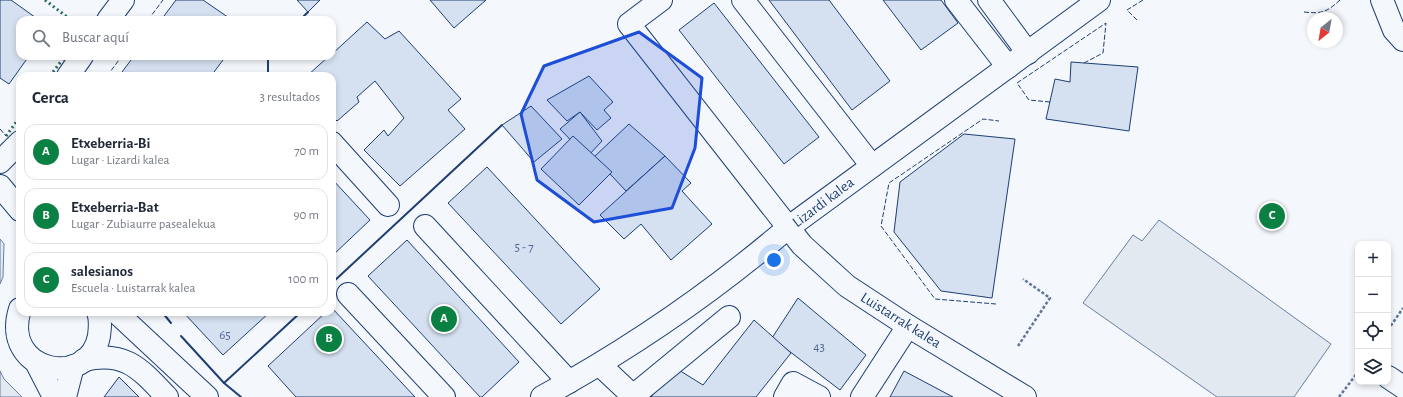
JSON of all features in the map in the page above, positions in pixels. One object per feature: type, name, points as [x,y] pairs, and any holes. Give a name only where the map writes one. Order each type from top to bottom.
[{"type":"street","points":[[111,16],[122,0]]},
{"type":"street","name":"Luistarrak kalea","points":[[661,0],[629,24],[802,245],[847,286],[908,326],[1025,397]]},
{"type":"street","points":[[743,0],[872,166]]},
{"type":"street","points":[[956,0],[1008,67]]},
{"type":"street","points":[[989,0],[1028,53]]},
{"type":"street","name":"Lizardi kalea","points":[[542,397],[600,365],[667,320],[764,249],[789,227],[1099,0]]},
{"type":"street","points":[[1382,0],[1394,30],[1403,40]]},
{"type":"street","points":[[71,72],[79,60]]},
{"type":"street","points":[[0,162],[16,146]]},
{"type":"street","points":[[336,147],[388,205]]},
{"type":"street","points":[[0,186],[16,205]]},
{"type":"street","points":[[425,226],[569,382]]},
{"type":"street","points":[[348,294],[444,397]]},
{"type":"street","points":[[17,316],[16,332],[23,349],[36,362],[54,397]]},
{"type":"street","points":[[65,397],[79,363],[93,351],[98,340],[100,328],[98,316]]},
{"type":"street","points":[[120,316],[207,397]]},
{"type":"street","points":[[600,365],[633,397],[729,317]]},
{"type":"street","points":[[862,397],[908,326]]},
{"type":"street","points":[[36,362],[48,368],[60,369],[107,356],[131,363],[142,370],[167,397]]},
{"type":"street","points":[[1391,379],[1403,387]]},
{"type":"street","points":[[784,397],[793,383],[820,397]]},
{"type":"path","points":[[1018,346],[1050,298],[1023,279]]},
{"type":"path","points":[[1391,326],[1403,308]]},
{"type":"path","points":[[1339,397],[1355,376]]},
{"type":"highlighted area","points":[[639,32],[702,78],[695,148],[672,208],[594,222],[537,180],[521,114],[544,66]]},
{"type":"shaded area","points":[[1159,220],[1331,344],[1294,397],[1217,397],[1083,303],[1133,235],[1142,241]]},
{"type":"shaded area","points":[[0,239],[4,244],[3,277],[0,284]]},
{"type":"shaded area","points":[[0,371],[4,379],[22,397],[0,397]]},
{"type":"building","points":[[0,0],[11,0],[33,16],[16,16],[16,60],[26,60],[18,72],[16,72],[9,84],[0,78]]},
{"type":"building","points":[[176,0],[203,0],[226,16],[164,16]]},
{"type":"building","points":[[297,0],[320,0],[308,12]]},
{"type":"building","points":[[430,0],[486,0],[454,28]]},
{"type":"building","points":[[769,0],[829,0],[890,81],[852,110]]},
{"type":"building","points":[[883,0],[941,0],[958,23],[921,50]]},
{"type":"building","points":[[714,3],[819,137],[784,164],[679,30]]},
{"type":"building","points":[[367,22],[385,39],[399,31],[461,99],[448,110],[465,129],[400,186],[364,150],[384,130],[388,136],[404,118],[375,81],[357,97],[359,102],[337,121],[336,72],[311,72],[325,60],[336,60],[336,50]]},
{"type":"building","points":[[131,60],[223,60],[214,72],[122,72]]},
{"type":"building","points":[[1071,62],[1138,67],[1129,131],[1046,119],[1055,79],[1070,82]]},
{"type":"building","points":[[589,76],[613,102],[604,110],[611,118],[597,130],[580,112],[567,121],[547,100]]},
{"type":"building","points":[[531,106],[562,139],[534,162],[502,125]]},
{"type":"building","points":[[580,112],[602,141],[587,157],[560,129]]},
{"type":"building","points":[[629,124],[665,156],[626,191],[594,157]]},
{"type":"building","points":[[964,134],[1015,139],[992,298],[941,291],[894,232],[900,182]]},
{"type":"building","points":[[573,136],[612,172],[579,205],[541,169]]},
{"type":"building","points":[[665,156],[691,183],[682,191],[712,224],[671,260],[641,224],[624,239],[600,215]]},
{"type":"building","points":[[487,167],[600,289],[561,324],[448,203]]},
{"type":"building","points":[[336,183],[370,220],[336,252]]},
{"type":"building","points":[[407,240],[519,362],[482,397],[480,397],[368,276]]},
{"type":"building","points":[[798,298],[866,355],[840,390],[772,338]]},
{"type":"building","points":[[336,312],[415,397],[296,397],[268,366],[322,316],[336,316]]},
{"type":"building","points":[[187,316],[266,316],[223,355]]},
{"type":"building","points":[[754,320],[791,353],[756,397],[651,397],[674,367],[703,385]]},
{"type":"building","points":[[904,371],[953,397],[890,397]]},
{"type":"building","points":[[119,377],[139,397],[104,397]]},
{"type":"hedge","points":[[45,0],[66,16]]},
{"type":"hedge","points":[[53,72],[62,60]]},
{"type":"hedge","points":[[6,136],[16,122]]},
{"type":"fence","points":[[151,16],[163,0]]},
{"type":"fence","points":[[1137,20],[1127,10],[1143,0]]},
{"type":"fence","points":[[1304,12],[1315,13],[1328,10],[1340,0]]},
{"type":"fence","points":[[1050,102],[1029,100],[1017,83],[1106,23],[1103,53],[1084,63]]},
{"type":"fence","points":[[110,72],[119,60]]},
{"type":"fence","points":[[996,304],[935,299],[881,226],[889,183],[983,119],[999,121]]},
{"type":"fence","points":[[0,129],[6,136]]},
{"type":"wall","points":[[304,16],[308,12]]},
{"type":"wall","points":[[268,60],[268,72]]},
{"type":"wall","points":[[336,279],[502,125]]},
{"type":"wall","points":[[165,316],[171,323]]},
{"type":"wall","points":[[241,397],[224,383],[297,316]]},
{"type":"wall","points":[[181,336],[224,383]]},
{"type":"place","name":"salesianos","points":[[1272,216]]},
{"type":"place","name":"Etxeberria-Bi","points":[[444,319]]},
{"type":"place","name":"Etxeberria-Bat","points":[[329,339]]}]
